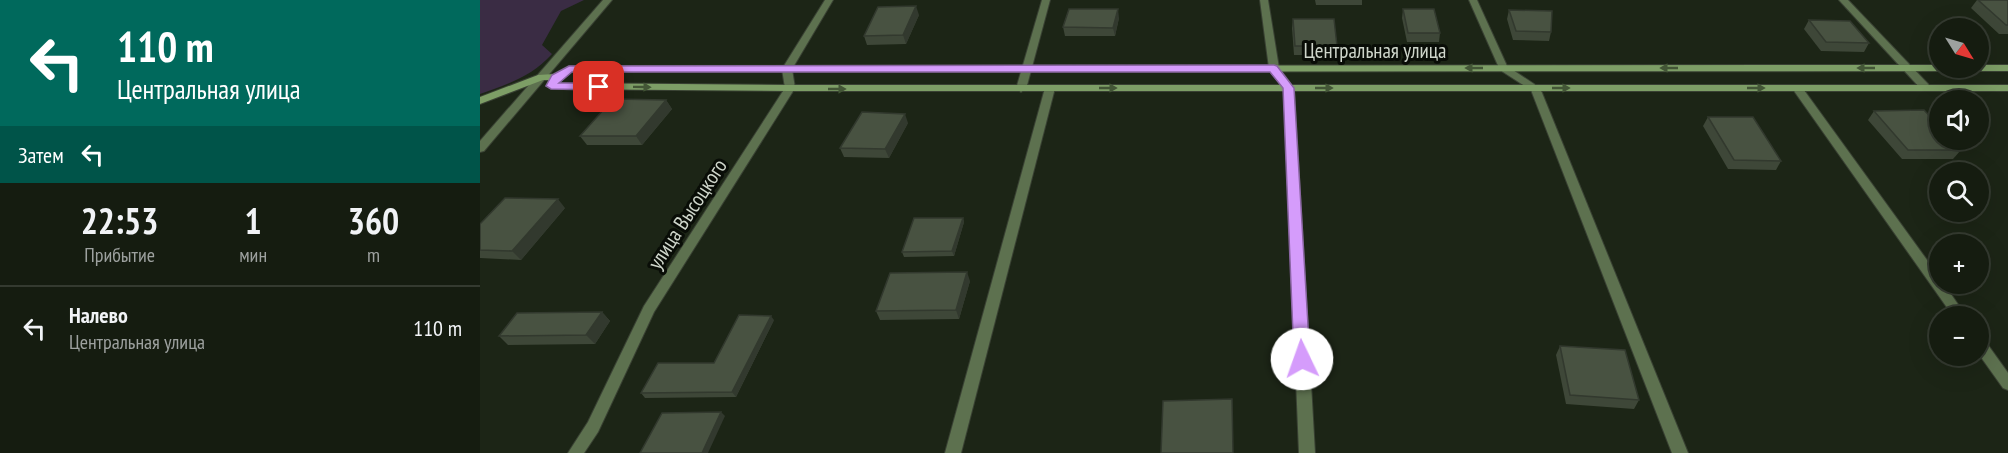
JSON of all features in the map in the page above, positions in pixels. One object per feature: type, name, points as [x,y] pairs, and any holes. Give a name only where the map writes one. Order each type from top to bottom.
[{"type":"street","points":[[598,11],[599,0]]},
{"type":"street","points":[[480,148],[608,0]]},
{"type":"street","points":[[790,88],[787,69],[829,0]]},
{"type":"street","points":[[1021,89],[1046,0]]},
{"type":"street","points":[[1264,0],[1274,69],[1288,88],[1307,453]]},
{"type":"street","points":[[1473,0],[1503,68],[1535,88],[1680,453]]},
{"type":"street","points":[[1843,0],[1926,88]]},
{"type":"street","name":"Центральная улица","points":[[2008,68],[569,69],[556,77],[551,86],[1021,89],[2008,88]]},
{"type":"street","points":[[480,101],[542,77],[556,77]]},
{"type":"street","name":"улица Высоцкого","points":[[576,453],[594,427],[649,310],[790,88]]},
{"type":"street","points":[[953,453],[1050,88]]},
{"type":"street","points":[[1797,88],[1953,306]]},
{"type":"street","points":[[1989,357],[2008,384]]},
{"type":"shaded area","points":[[480,0],[584,0],[561,11],[542,45],[552,54],[544,62],[519,79],[480,94]]},
{"type":"building","points":[[1978,0],[2008,0],[2008,25],[2006,25]]},
{"type":"building","points":[[916,6],[903,35],[864,36],[878,7]]},
{"type":"building","points":[[1069,9],[1118,9],[1113,28],[1063,27]]},
{"type":"building","points":[[1403,9],[1434,9],[1440,33],[1408,33]]},
{"type":"building","points":[[1509,10],[1552,11],[1551,32],[1516,31]]},
{"type":"building","points":[[1293,19],[1334,19],[1337,46],[1295,46]]},
{"type":"building","points":[[1809,20],[1850,21],[1869,43],[1826,42]]},
{"type":"building","points":[[613,99],[666,100],[636,136],[580,136]]},
{"type":"building","points":[[1924,110],[1929,115],[1929,150],[1908,150],[1874,111]]},
{"type":"building","points":[[862,112],[905,114],[885,149],[840,148]]},
{"type":"building","points":[[1708,117],[1753,117],[1781,161],[1734,160]]},
{"type":"building","points":[[505,198],[558,199],[512,251],[480,250],[480,224]]},
{"type":"building","points":[[914,218],[963,218],[952,251],[902,252]]},
{"type":"building","points":[[967,272],[956,310],[876,311],[890,273]]},
{"type":"building","points":[[602,312],[586,335],[499,336],[517,313]]},
{"type":"building","points":[[739,315],[771,316],[732,392],[641,393],[658,363],[714,363]]},
{"type":"building","points":[[1560,346],[1625,350],[1639,400],[1570,395]]},
{"type":"building","points":[[1232,399],[1233,453],[1161,453],[1163,401]]},
{"type":"building","points":[[721,412],[702,453],[640,453],[662,413]]},
{"type":"route","points":[[599,87],[551,86],[556,77],[569,69],[1274,69],[1288,88],[1302,359]]}]
